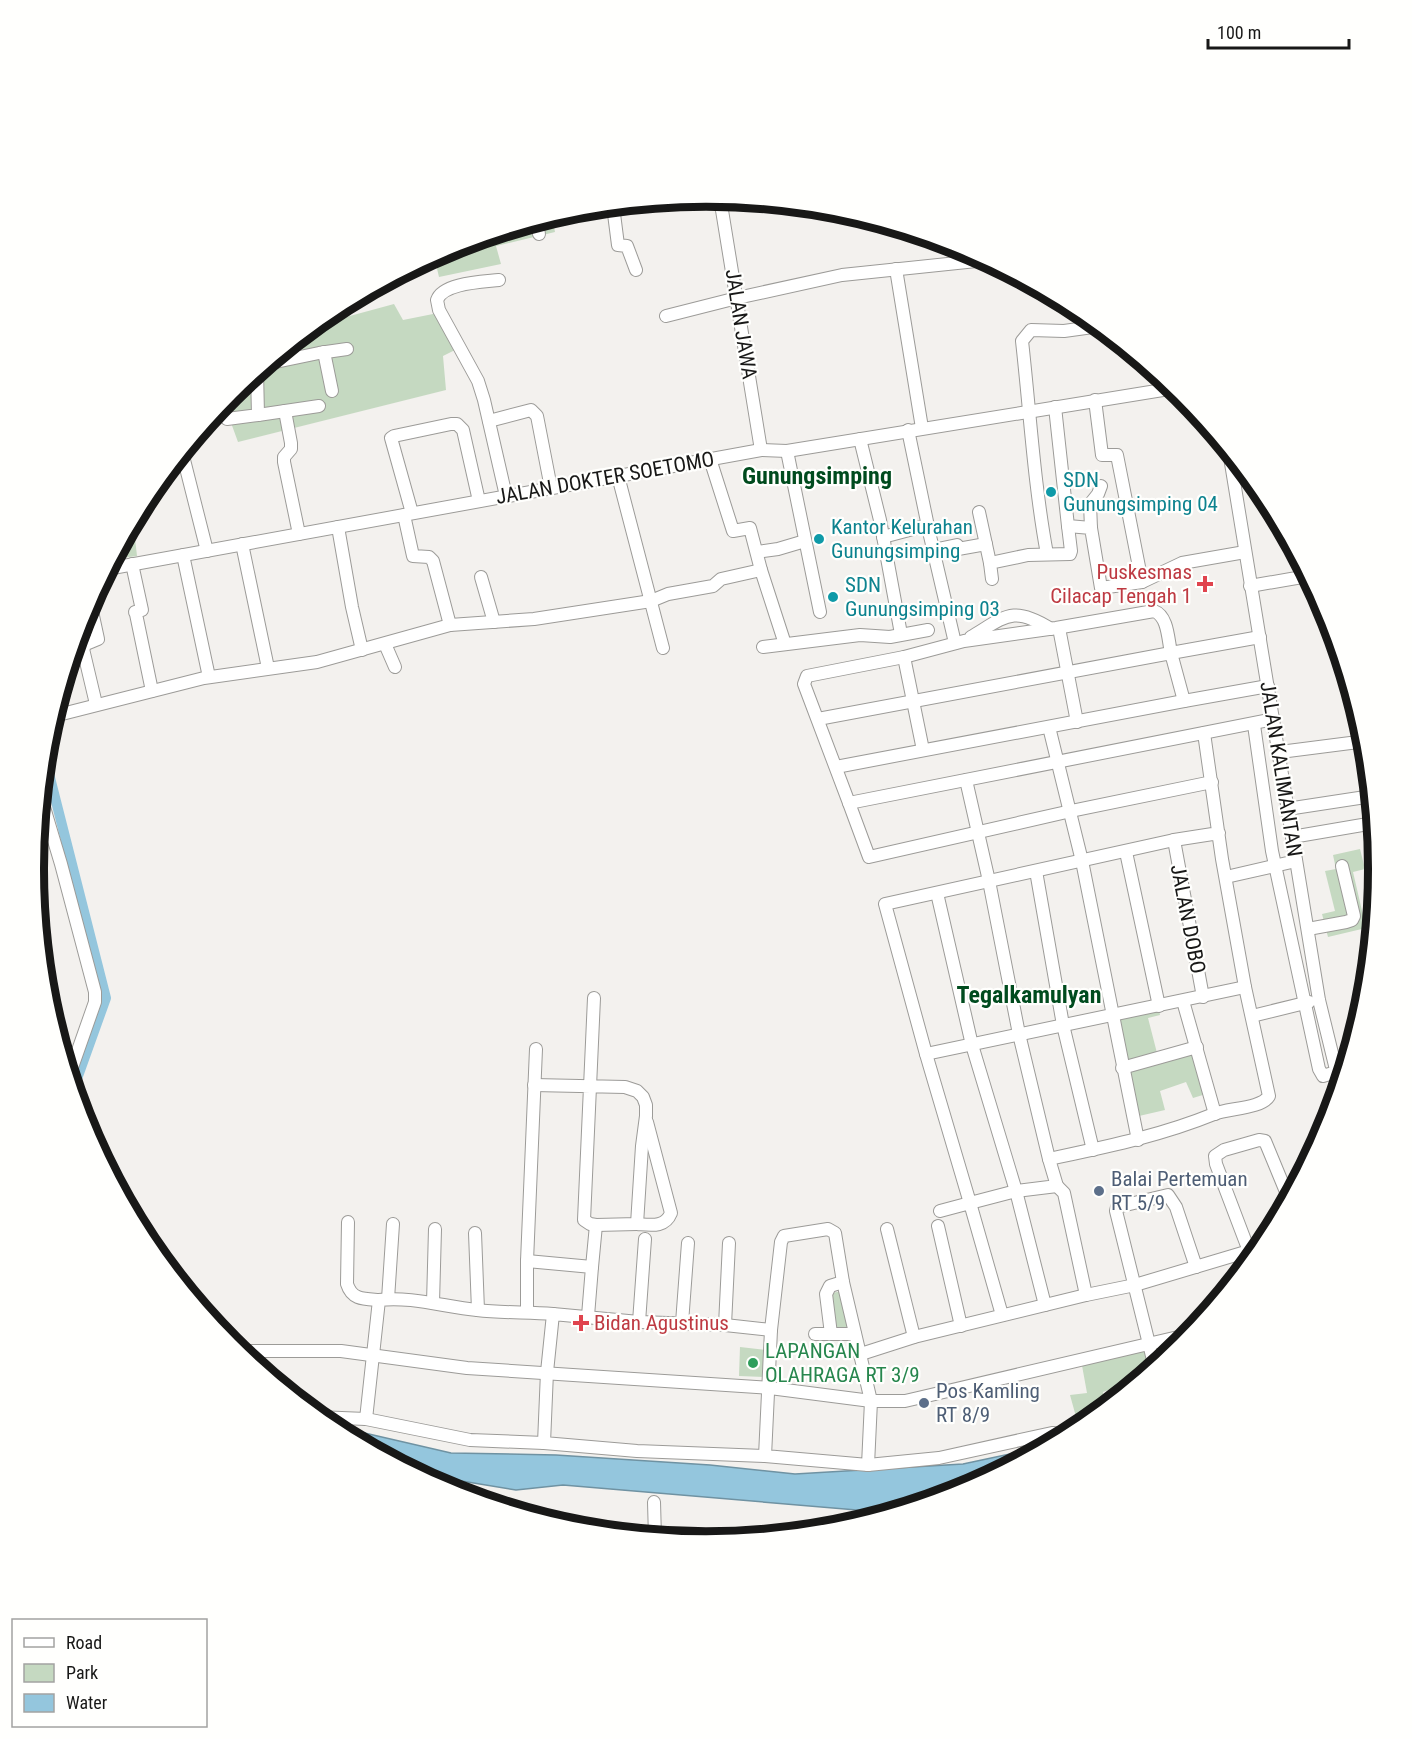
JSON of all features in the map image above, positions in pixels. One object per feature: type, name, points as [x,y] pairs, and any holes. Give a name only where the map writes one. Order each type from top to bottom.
[{"type":"street","name":"JALAN JAWA","points":[[721,207],[761,450]]},
{"type":"street","points":[[614,214],[618,245],[627,246],[636,270]]},
{"type":"street","points":[[666,316],[842,275],[970,262]]},
{"type":"street","points":[[896,269],[922,428]]},
{"type":"street","points":[[499,280],[452,287],[444,290],[437,300],[477,381],[489,421],[506,496]]},
{"type":"street","points":[[1047,554],[1036,482],[1031,410],[1022,341],[1031,330],[1064,331],[1086,328]]},
{"type":"street","points":[[282,361],[347,349]]},
{"type":"street","points":[[324,352],[332,391]]},
{"type":"street","points":[[257,382],[258,415]]},
{"type":"street","name":"JALAN DOKTER SOETOMO","points":[[117,566],[761,450],[787,451],[1163,390]]},
{"type":"street","points":[[1095,400],[1103,456],[1118,455],[1142,582]]},
{"type":"street","points":[[227,418],[319,406]]},
{"type":"street","points":[[990,564],[1028,555],[1071,553],[1055,407]]},
{"type":"street","points":[[489,421],[531,410],[534,412],[537,416],[551,488]]},
{"type":"street","points":[[285,411],[291,448],[284,457],[284,462],[299,534]]},
{"type":"street","points":[[450,626],[433,561],[429,557],[413,556],[408,514],[391,438],[451,424],[459,425],[479,501]]},
{"type":"street","points":[[908,430],[933,550],[960,642]]},
{"type":"street","points":[[860,438],[902,634]]},
{"type":"street","points":[[787,451],[820,612]]},
{"type":"street","points":[[710,459],[733,531],[750,528],[785,644]]},
{"type":"street","points":[[184,461],[207,550]]},
{"type":"street","name":"JALAN KALIMANTAN","points":[[1231,465],[1250,586],[1265,722],[1280,752],[1292,837],[1287,863],[1308,929],[1313,1001],[1334,1078]]},
{"type":"street","points":[[618,476],[663,648]]},
{"type":"street","points":[[1101,486],[1090,504],[1091,528],[1101,588],[1142,582],[1182,563],[1245,552]]},
{"type":"street","points":[[979,512],[992,579]]},
{"type":"street","points":[[883,537],[928,525]]},
{"type":"street","points":[[1068,526],[1091,528]]},
{"type":"street","points":[[338,527],[350,598],[362,650]]},
{"type":"street","points":[[757,552],[805,541]]},
{"type":"street","points":[[242,544],[268,668]]},
{"type":"street","points":[[933,550],[957,545],[958,549],[986,544]]},
{"type":"street","points":[[183,555],[209,677]]},
{"type":"street","points":[[132,564],[142,610],[135,612],[152,691]]},
{"type":"street","points":[[62,714],[209,677],[317,662],[450,626],[562,620],[651,601],[668,594],[713,586],[721,579],[761,570]]},
{"type":"street","points":[[481,577],[494,622]]},
{"type":"street","points":[[1250,586],[1301,577]]},
{"type":"street","points":[[1184,701],[1164,621],[1157,611],[960,642],[904,657],[807,676],[804,684],[869,857],[1212,782]]},
{"type":"street","points":[[960,642],[1004,619],[1019,614],[1055,628]]},
{"type":"street","points":[[93,618],[98,639],[86,644],[83,650],[96,705]]},
{"type":"street","points":[[1055,628],[1077,722]]},
{"type":"street","points":[[763,647],[860,635],[890,637],[927,630]]},
{"type":"street","points":[[818,719],[1256,638]]},
{"type":"street","points":[[385,644],[395,667]]},
{"type":"street","points":[[904,657],[923,750]]},
{"type":"street","points":[[836,767],[1262,687]]},
{"type":"street","points":[[849,803],[1265,722],[1287,863],[1313,1001],[1252,1016]]},
{"type":"street","points":[[1049,727],[1082,861],[1111,1015],[1138,1140]]},
{"type":"street","points":[[1204,733],[1245,987],[1269,1091],[1271,1112]]},
{"type":"street","points":[[1280,752],[1356,742]]},
{"type":"street","points":[[966,780],[989,881],[1018,1034],[1057,1186],[1064,1193],[1086,1295]]},
{"type":"street","points":[[1287,809],[1364,797]]},
{"type":"street","points":[[46,812],[95,993],[95,1002],[73,1064]]},
{"type":"street","points":[[1292,837],[1367,824]]},
{"type":"street","points":[[1002,1315],[885,904],[1174,840],[1219,833]]},
{"type":"street","name":"JALAN DOBO","points":[[1174,840],[1203,997]]},
{"type":"street","points":[[1126,852],[1159,1006]]},
{"type":"street","points":[[1226,877],[1287,863]]},
{"type":"street","points":[[1308,929],[1352,920],[1354,916],[1342,866]]},
{"type":"street","points":[[1036,871],[1063,1025],[1093,1150]]},
{"type":"street","points":[[937,893],[972,1044],[1016,1191],[1045,1305]]},
{"type":"street","points":[[926,1054],[1245,987]]},
{"type":"street","points":[[594,998],[584,1216],[586,1222],[596,1225],[663,1223],[668,1220],[671,1213],[646,1116]]},
{"type":"street","points":[[1183,1001],[1215,1114]]},
{"type":"street","points":[[1122,1068],[1197,1047]]},
{"type":"street","points":[[527,1312],[536,1049]]},
{"type":"street","points":[[534,1085],[625,1087],[637,1091],[644,1097],[646,1116],[637,1224]]},
{"type":"street","points":[[1049,1158],[1138,1140],[1268,1099]]},
{"type":"street","points":[[1249,1249],[1216,1164],[1215,1156],[1224,1150],[1259,1140],[1265,1141],[1286,1191]]},
{"type":"street","points":[[940,1210],[1016,1191],[1057,1186]]},
{"type":"street","points":[[1153,1358],[1116,1211],[1119,1206],[1168,1195],[1176,1207],[1196,1267]]},
{"type":"street","points":[[348,1222],[347,1284],[350,1293],[355,1297],[433,1303],[478,1311],[527,1312],[771,1330]]},
{"type":"street","points":[[366,1419],[373,1355],[393,1224]]},
{"type":"street","points":[[588,1316],[596,1225]]},
{"type":"street","points":[[938,1226],[961,1326]]},
{"type":"street","points":[[433,1303],[435,1229]]},
{"type":"street","points":[[765,1456],[771,1330],[781,1242],[784,1236],[828,1229],[834,1230],[843,1282],[872,1401],[868,1465]]},
{"type":"street","points":[[887,1229],[914,1337]]},
{"type":"street","points":[[475,1233],[478,1311]]},
{"type":"street","points":[[639,1322],[645,1239]]},
{"type":"street","points":[[682,1323],[688,1243]]},
{"type":"street","points":[[725,1325],[729,1244]]},
{"type":"street","points":[[861,1354],[914,1337],[1135,1285],[1247,1252]]},
{"type":"street","points":[[527,1261],[591,1267]]},
{"type":"street","points":[[831,1334],[826,1294],[830,1286],[843,1282]]},
{"type":"street","points":[[544,1443],[553,1314]]},
{"type":"street","points":[[815,1334],[855,1334]]},
{"type":"street","points":[[251,1351],[327,1350],[467,1368],[770,1388],[872,1401],[905,1401],[1172,1340]]},
{"type":"street","points":[[335,1418],[366,1419],[470,1440],[544,1443],[637,1451],[765,1456],[868,1465],[921,1461],[1054,1432]]},
{"type":"street","points":[[654,1502],[655,1530]]},
{"type":"green space","points":[[554,226],[555,232],[496,246],[501,264],[439,277],[436,264],[452,257],[493,242]]},
{"type":"green space","points":[[394,304],[403,320],[443,312],[463,346],[443,356],[446,390],[238,442],[230,420],[218,422],[269,371],[338,319]]},
{"type":"green space","points":[[134,534],[137,556],[122,558]]},
{"type":"green space","points":[[1360,849],[1365,869],[1353,872],[1366,927],[1328,937],[1322,914],[1335,911],[1325,871],[1336,869],[1333,855]]},
{"type":"green space","points":[[1159,1010],[1160,1015],[1148,1018],[1157,1053],[1191,1045],[1206,1094],[1193,1098],[1186,1082],[1160,1091],[1165,1110],[1139,1116],[1116,1019]]},
{"type":"green space","points":[[842,1291],[850,1328],[835,1331],[827,1294]]},
{"type":"green space","points":[[1151,1344],[1153,1359],[1121,1386],[1103,1392],[1104,1398],[1076,1418],[1070,1395],[1087,1393],[1081,1360]]},
{"type":"green space","name":"LAPANGAN OLAHRAGA RT 3/9","points":[[740,1347],[767,1350],[766,1377],[739,1376]]},
{"type":"water","points":[[356,1431],[451,1453],[556,1455],[710,1465],[795,1474],[963,1464],[1021,1452],[960,1482],[919,1497],[869,1511],[563,1485],[516,1490],[443,1478],[413,1464]]},
{"type":"waterway","points":[[50,777],[106,998],[78,1077]]},
{"type":"place","name":"SDN Gunungsimping 04","points":[[1051,492]]},
{"type":"place","name":"Kantor Kelurahan Gunungsimping","points":[[819,539]]},
{"type":"place","name":"Puskesmas Cilacap Tengah 1","points":[[1205,584]]},
{"type":"place","name":"SDN Gunungsimping 03","points":[[833,597]]},
{"type":"place","name":"Balai Pertemuan RT 5/9","points":[[1099,1191]]},
{"type":"place","name":"Bidan Agustinus","points":[[581,1323]]},
{"type":"place","name":"LAPANGAN OLAHRAGA RT 3/9","points":[[753,1363]]},
{"type":"place","name":"Pos Kamling RT 8/9","points":[[924,1403]]},
{"type":"district","name":"Gunungsimping","points":[[817,476]]},
{"type":"district","name":"Tegalkamulyan","points":[[1029,995]]}]
